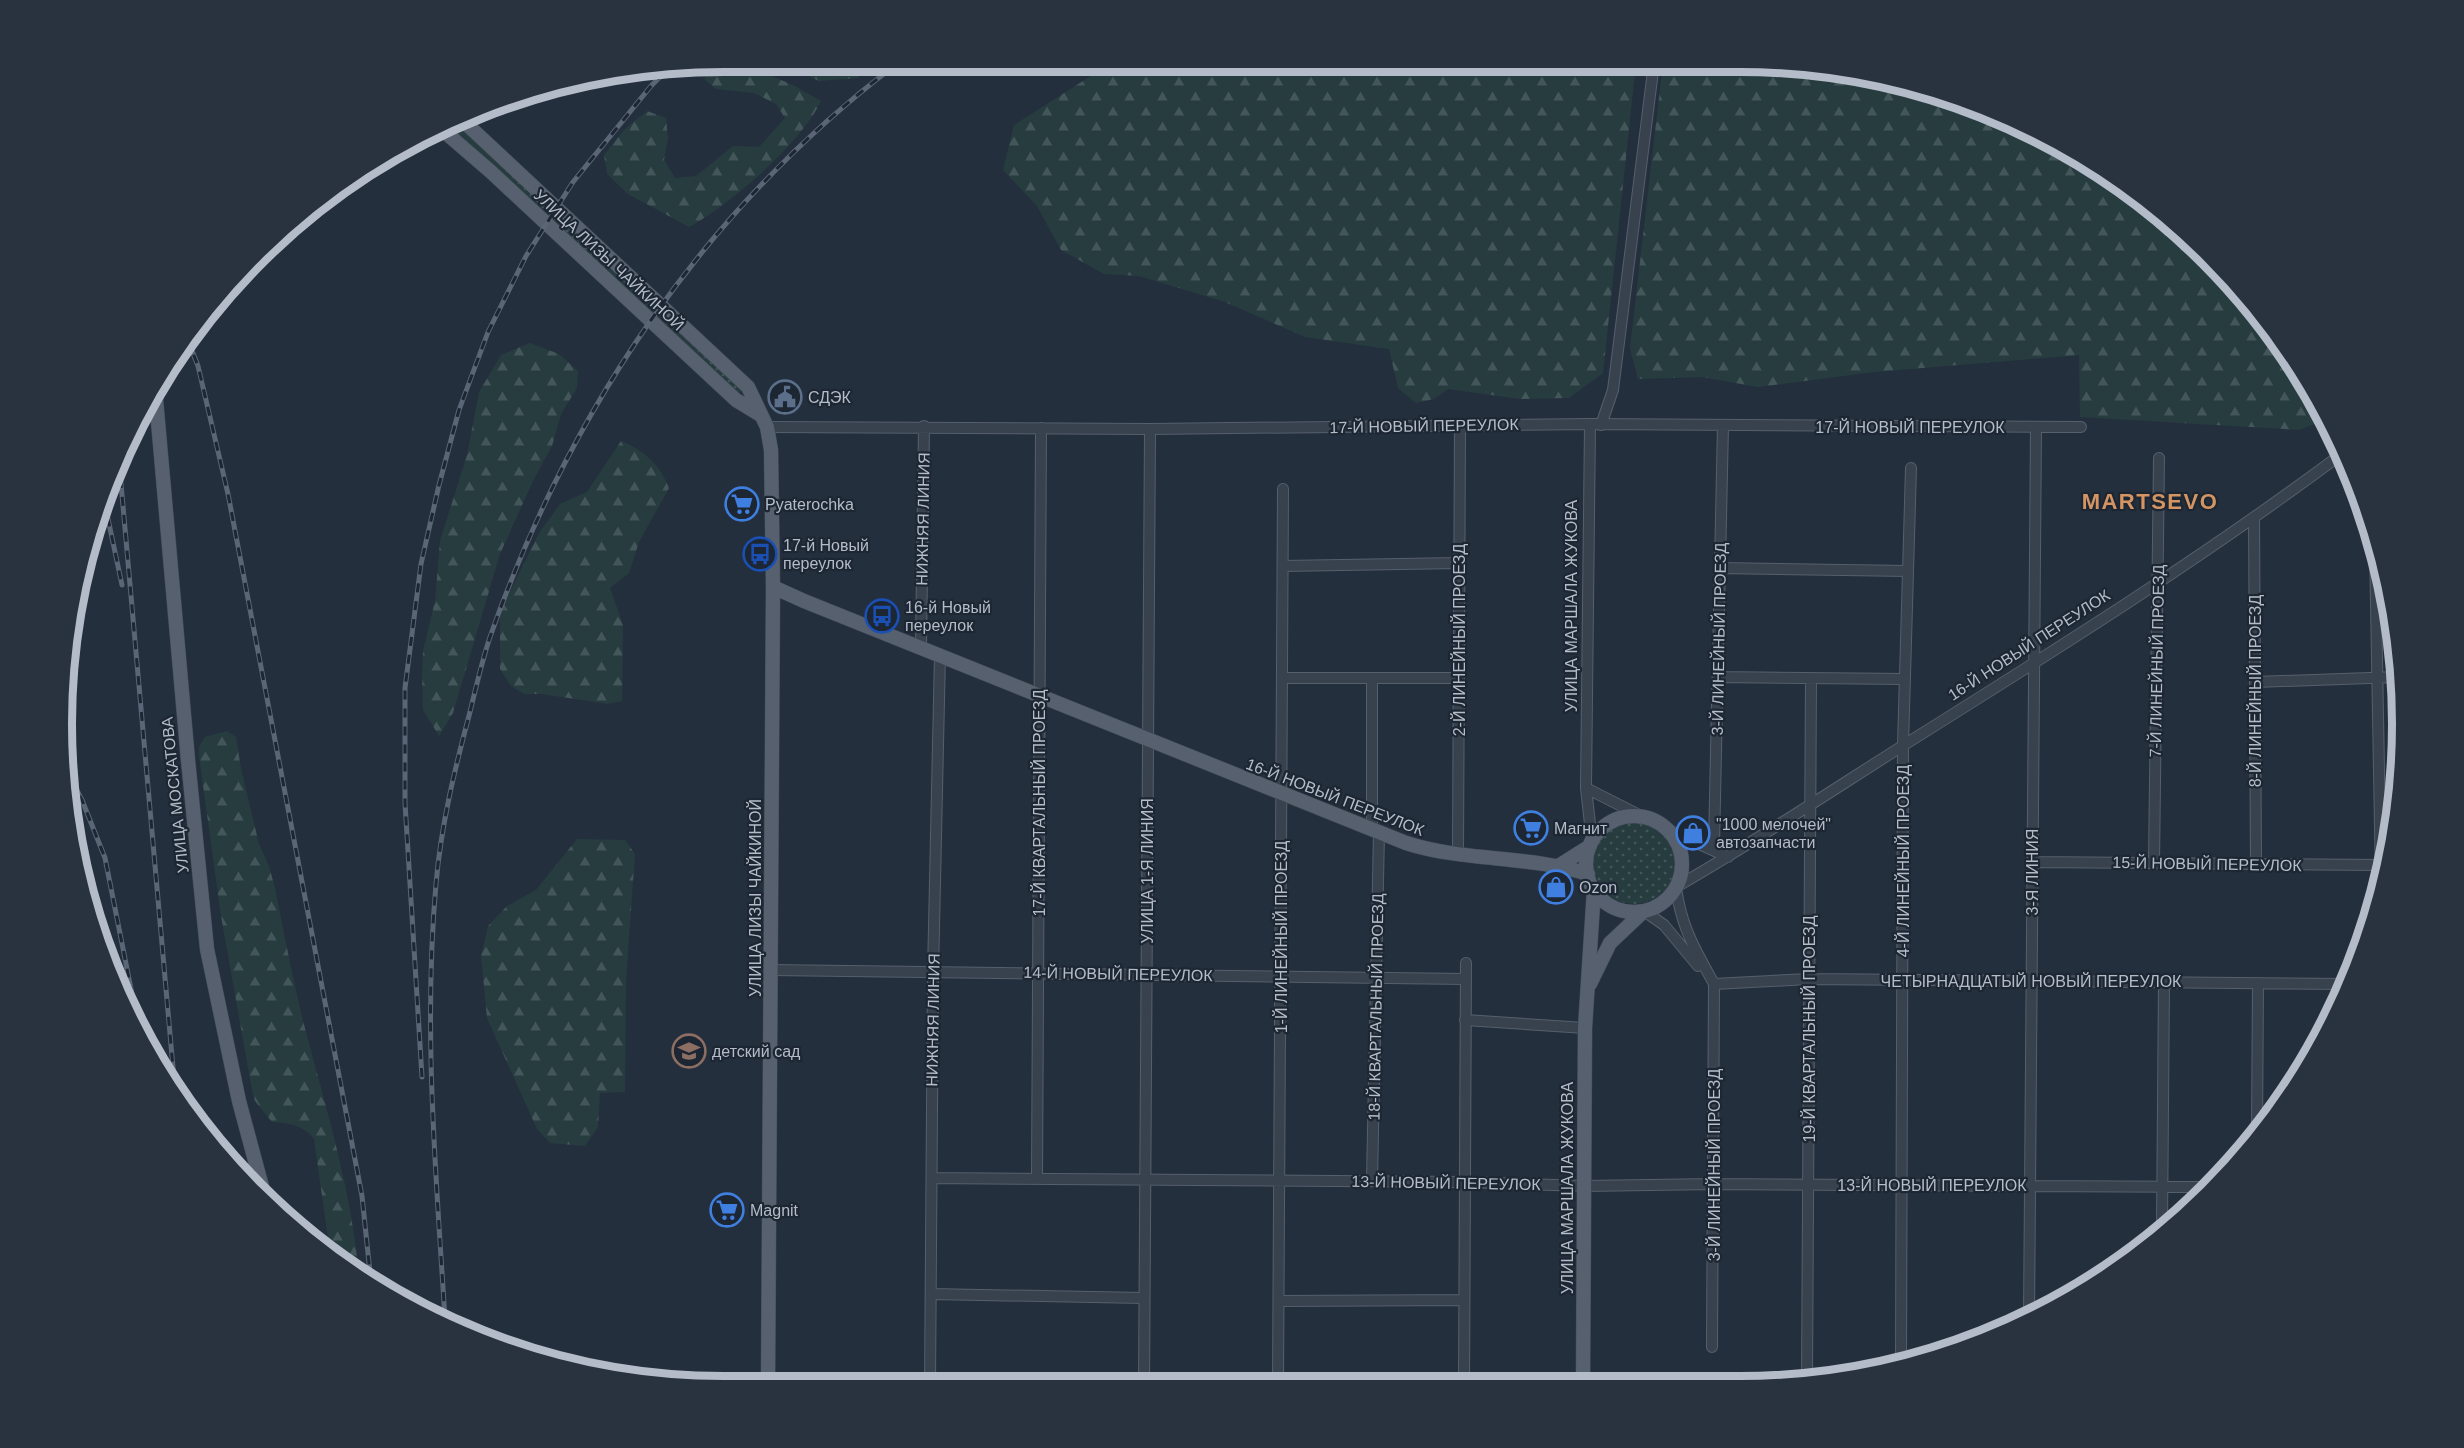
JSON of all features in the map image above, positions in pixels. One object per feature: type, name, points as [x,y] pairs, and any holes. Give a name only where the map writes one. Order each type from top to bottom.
[{"type":"main road","name":"УЛИЦА ЛИЗЫ ЧАЙКИНОЙ","points":[[467,125],[748,387],[767,427],[772,465],[773,587],[768,1376]]},
{"type":"main road","name":"УЛИЦА ЛИЗЫ ЧАЙКИНОЙ","points":[[447,134],[490,171],[736,400],[759,414]]},
{"type":"main road","name":"УЛИЦА МОСКАТОВА","points":[[156,403],[207,949],[239,1101],[261,1183]]},
{"type":"main road","name":"16-Й НОВЫЙ ПЕРЕУЛОК","points":[[773,587],[1282,795],[1434,852],[1560,865],[1588,874]]},
{"type":"main road","points":[[1629,816],[1643,817],[1666,829],[1676,841],[1681,856],[1681,872],[1676,887],[1666,900],[1644,911],[1628,911],[1614,907],[1603,900],[1594,889],[1588,874],[1587,860],[1591,844],[1599,831],[1610,823],[1629,816]]},
{"type":"main road","points":[[1560,865],[1591,844]]},
{"type":"main road","name":"УЛИЦА МАРШАЛА ЖУКОВА","points":[[1583,1376],[1585,1028],[1594,889]]},
{"type":"main road","name":"УЛИЦА МАРШАЛА ЖУКОВА","points":[[1587,991],[1610,943],[1644,911]]},
{"type":"street","name":"УЛИЦА МАРШАЛА ЖУКОВА","points":[[1591,844],[1586,788],[1595,424],[1613,390],[1653,72]]},
{"type":"street","name":"17-Й НОВЫЙ ПЕРЕУЛОК","points":[[767,427],[924,426],[1150,429],[1595,424],[2082,428]]},
{"type":"street","name":"3-Й ЛИНЕЙНЫЙ ПРОЕЗД","points":[[1708,848],[1714,845],[1723,425]]},
{"type":"street","name":"НИЖНЯЯ ЛИНИЯ","points":[[921,647],[924,426]]},
{"type":"street","name":"2-Й ЛИНЕЙНЫЙ ПРОЕЗД","points":[[1458,855],[1460,426]]},
{"type":"street","name":"17-Й КВАРТАЛЬНЫЙ ПРОЕЗД","points":[[1037,1179],[1041,428]]},
{"type":"street","name":"3-Я ЛИНИЯ","points":[[2029,1308],[2036,428]]},
{"type":"street","name":"УЛИЦА 1-Я ЛИНИЯ","points":[[1144,1376],[1150,429]]},
{"type":"street","name":"7-Й ЛИНЕЙНЫЙ ПРОЕЗД","points":[[2154,863],[2159,458]]},
{"type":"street","name":"16-Й НОВЫЙ ПЕРЕУЛОК","points":[[1676,887],[1728,857],[2034,663],[2254,519],[2336,461]]},
{"type":"street","name":"4-Й ЛИНЕЙНЫЙ ПРОЕЗД","points":[[1902,1356],[1903,745],[1911,468]]},
{"type":"street","name":"1-Й ЛИНЕЙНЫЙ ПРОЕЗД","points":[[1278,1376],[1283,489]]},
{"type":"street","name":"8-Й ЛИНЕЙНЫЙ ПРОЕЗД","points":[[2254,519],[2256,864]]},
{"type":"street","points":[[1283,566],[1459,563]]},
{"type":"street","points":[[1720,568],[1908,571]]},
{"type":"street","points":[[2380,604],[2377,677],[2380,847]]},
{"type":"street","name":"НИЖНЯЯ ЛИНИЯ","points":[[930,1376],[933,972],[940,655]]},
{"type":"street","points":[[1718,677],[1905,679]]},
{"type":"street","points":[[2255,682],[2391,677]]},
{"type":"street","points":[[1282,678],[1459,678]]},
{"type":"street","name":"19-Й КВАРТАЛЬНЫЙ ПРОЕЗД","points":[[1807,1372],[1810,678]]},
{"type":"street","name":"18-Й КВАРТАЛЬНЫЙ ПРОЕЗД","points":[[1372,679],[1376,831],[1372,1182]]},
{"type":"street","points":[[1586,788],[1643,817]]},
{"type":"street","points":[[1666,829],[1728,857]]},
{"type":"street","name":"15-Й НОВЫЙ ПЕРЕУЛОК","points":[[2032,862],[2376,865]]},
{"type":"street","points":[[1676,887],[1679,914],[1714,984]]},
{"type":"street","points":[[1644,911],[1664,925],[1714,984]]},
{"type":"street","points":[[1464,1376],[1466,963]]},
{"type":"street","name":"14-Й НОВЫЙ ПЕРЕУЛОК","points":[[771,970],[1466,978]]},
{"type":"street","name":"ЧЕТЫРНАДЦАТЫЙ НОВЫЙ ПЕРЕУЛОК","points":[[1714,984],[1809,980],[2338,984]]},
{"type":"street","points":[[2162,1221],[2164,982]]},
{"type":"street","points":[[2257,1121],[2258,983]]},
{"type":"street","name":"3-Й ЛИНЕЙНЫЙ ПРОЕЗД","points":[[1712,1347],[1714,984]]},
{"type":"street","points":[[1466,1020],[1585,1028]]},
{"type":"street","name":"13-Й НОВЫЙ ПЕРЕУЛОК","points":[[932,1178],[1465,1182],[1584,1186],[1714,1184],[2198,1188]]},
{"type":"street","points":[[931,1294],[1144,1298]]},
{"type":"street","points":[[1279,1301],[1464,1300]]},
{"type":"green space","points":[[709,72],[762,72],[793,85],[821,101],[798,135],[763,172],[724,204],[689,227],[628,194],[607,174],[604,155],[625,129],[647,111],[666,118],[668,139],[664,160],[675,178],[696,176],[733,146],[759,147],[785,118],[776,104],[754,93],[716,89],[704,79]]},
{"type":"green space","points":[[800,72],[866,72],[857,78],[819,81]]},
{"type":"green space","points":[[1097,72],[1635,72],[1603,373],[1569,398],[1520,399],[1448,389],[1434,399],[1416,403],[1398,388],[1389,349],[1305,337],[1225,302],[1139,276],[1104,274],[1061,250],[1037,206],[1003,170],[1014,125]]},
{"type":"green space","points":[[1662,72],[1783,73],[1867,85],[1909,94],[1950,107],[2028,139],[2102,182],[2170,234],[2230,294],[2282,362],[2318,423],[2299,430],[2080,417],[2079,355],[1874,372],[1758,387],[1702,377],[1638,379],[1630,348]]},
{"type":"green space","points":[[461,128],[742,389],[738,394],[455,130]]},
{"type":"green space","points":[[530,343],[559,354],[578,371],[577,388],[561,414],[552,446],[533,481],[500,554],[453,713],[439,736],[423,710],[422,673],[423,651],[435,601],[440,541],[467,455],[479,392],[501,355]]},
{"type":"green space","points":[[621,441],[650,459],[661,472],[669,488],[639,542],[629,573],[610,588],[623,625],[622,701],[608,704],[542,694],[524,694],[511,686],[500,669],[500,612],[539,533],[560,504],[587,492]]},
{"type":"green space","points":[[227,731],[236,737],[241,769],[259,844],[269,866],[275,888],[298,999],[345,1185],[358,1263],[329,1242],[314,1139],[296,1126],[272,1122],[255,1101],[221,916],[199,756],[199,747],[205,737]]},
{"type":"green space","points":[[1634,822],[1650,825],[1663,834],[1672,847],[1675,863],[1672,879],[1663,892],[1650,901],[1634,904],[1618,901],[1605,892],[1596,879],[1593,863],[1596,847],[1605,834],[1618,825]]},
{"type":"green space","points":[[577,839],[625,840],[635,854],[626,981],[625,1092],[600,1093],[598,1127],[585,1146],[550,1143],[537,1129],[487,1018],[481,956],[488,926],[507,906],[536,890]]},
{"type":"railway","points":[[445,1313],[432,1102],[432,938],[438,862],[449,797],[490,637],[522,554],[560,473],[602,396],[650,322],[703,251],[761,185],[825,123],[887,72]]},
{"type":"railway","points":[[422,1077],[405,803],[405,688],[421,564],[439,485],[459,410],[488,332],[526,256],[573,182],[662,75]]},
{"type":"railway","points":[[191,349],[198,366],[228,494],[362,1196],[370,1271]]},
{"type":"railway","points":[[121,478],[173,1073]]},
{"type":"railway","points":[[107,514],[122,585]]},
{"type":"railway","points":[[75,788],[105,858],[133,998]]},
{"type":"place","name":"СДЭК","points":[[785,397]]},
{"type":"place","name":"Pyaterochka","points":[[742,504]]},
{"type":"place","name":"17-й Новый переулок","points":[[760,554]]},
{"type":"place","name":"16-й Новый переулок","points":[[882,616]]},
{"type":"place","name":"Магнит","points":[[1531,828]]},
{"type":"place","name":"\"1000 мелочей\" автозапчасти","points":[[1693,833]]},
{"type":"place","name":"Ozon","points":[[1556,887]]},
{"type":"place","name":"детский сад","points":[[689,1051]]},
{"type":"place","name":"Magnit","points":[[727,1210]]},
{"type":"district","name":"MARTSEVO","points":[[2150,501]]}]
